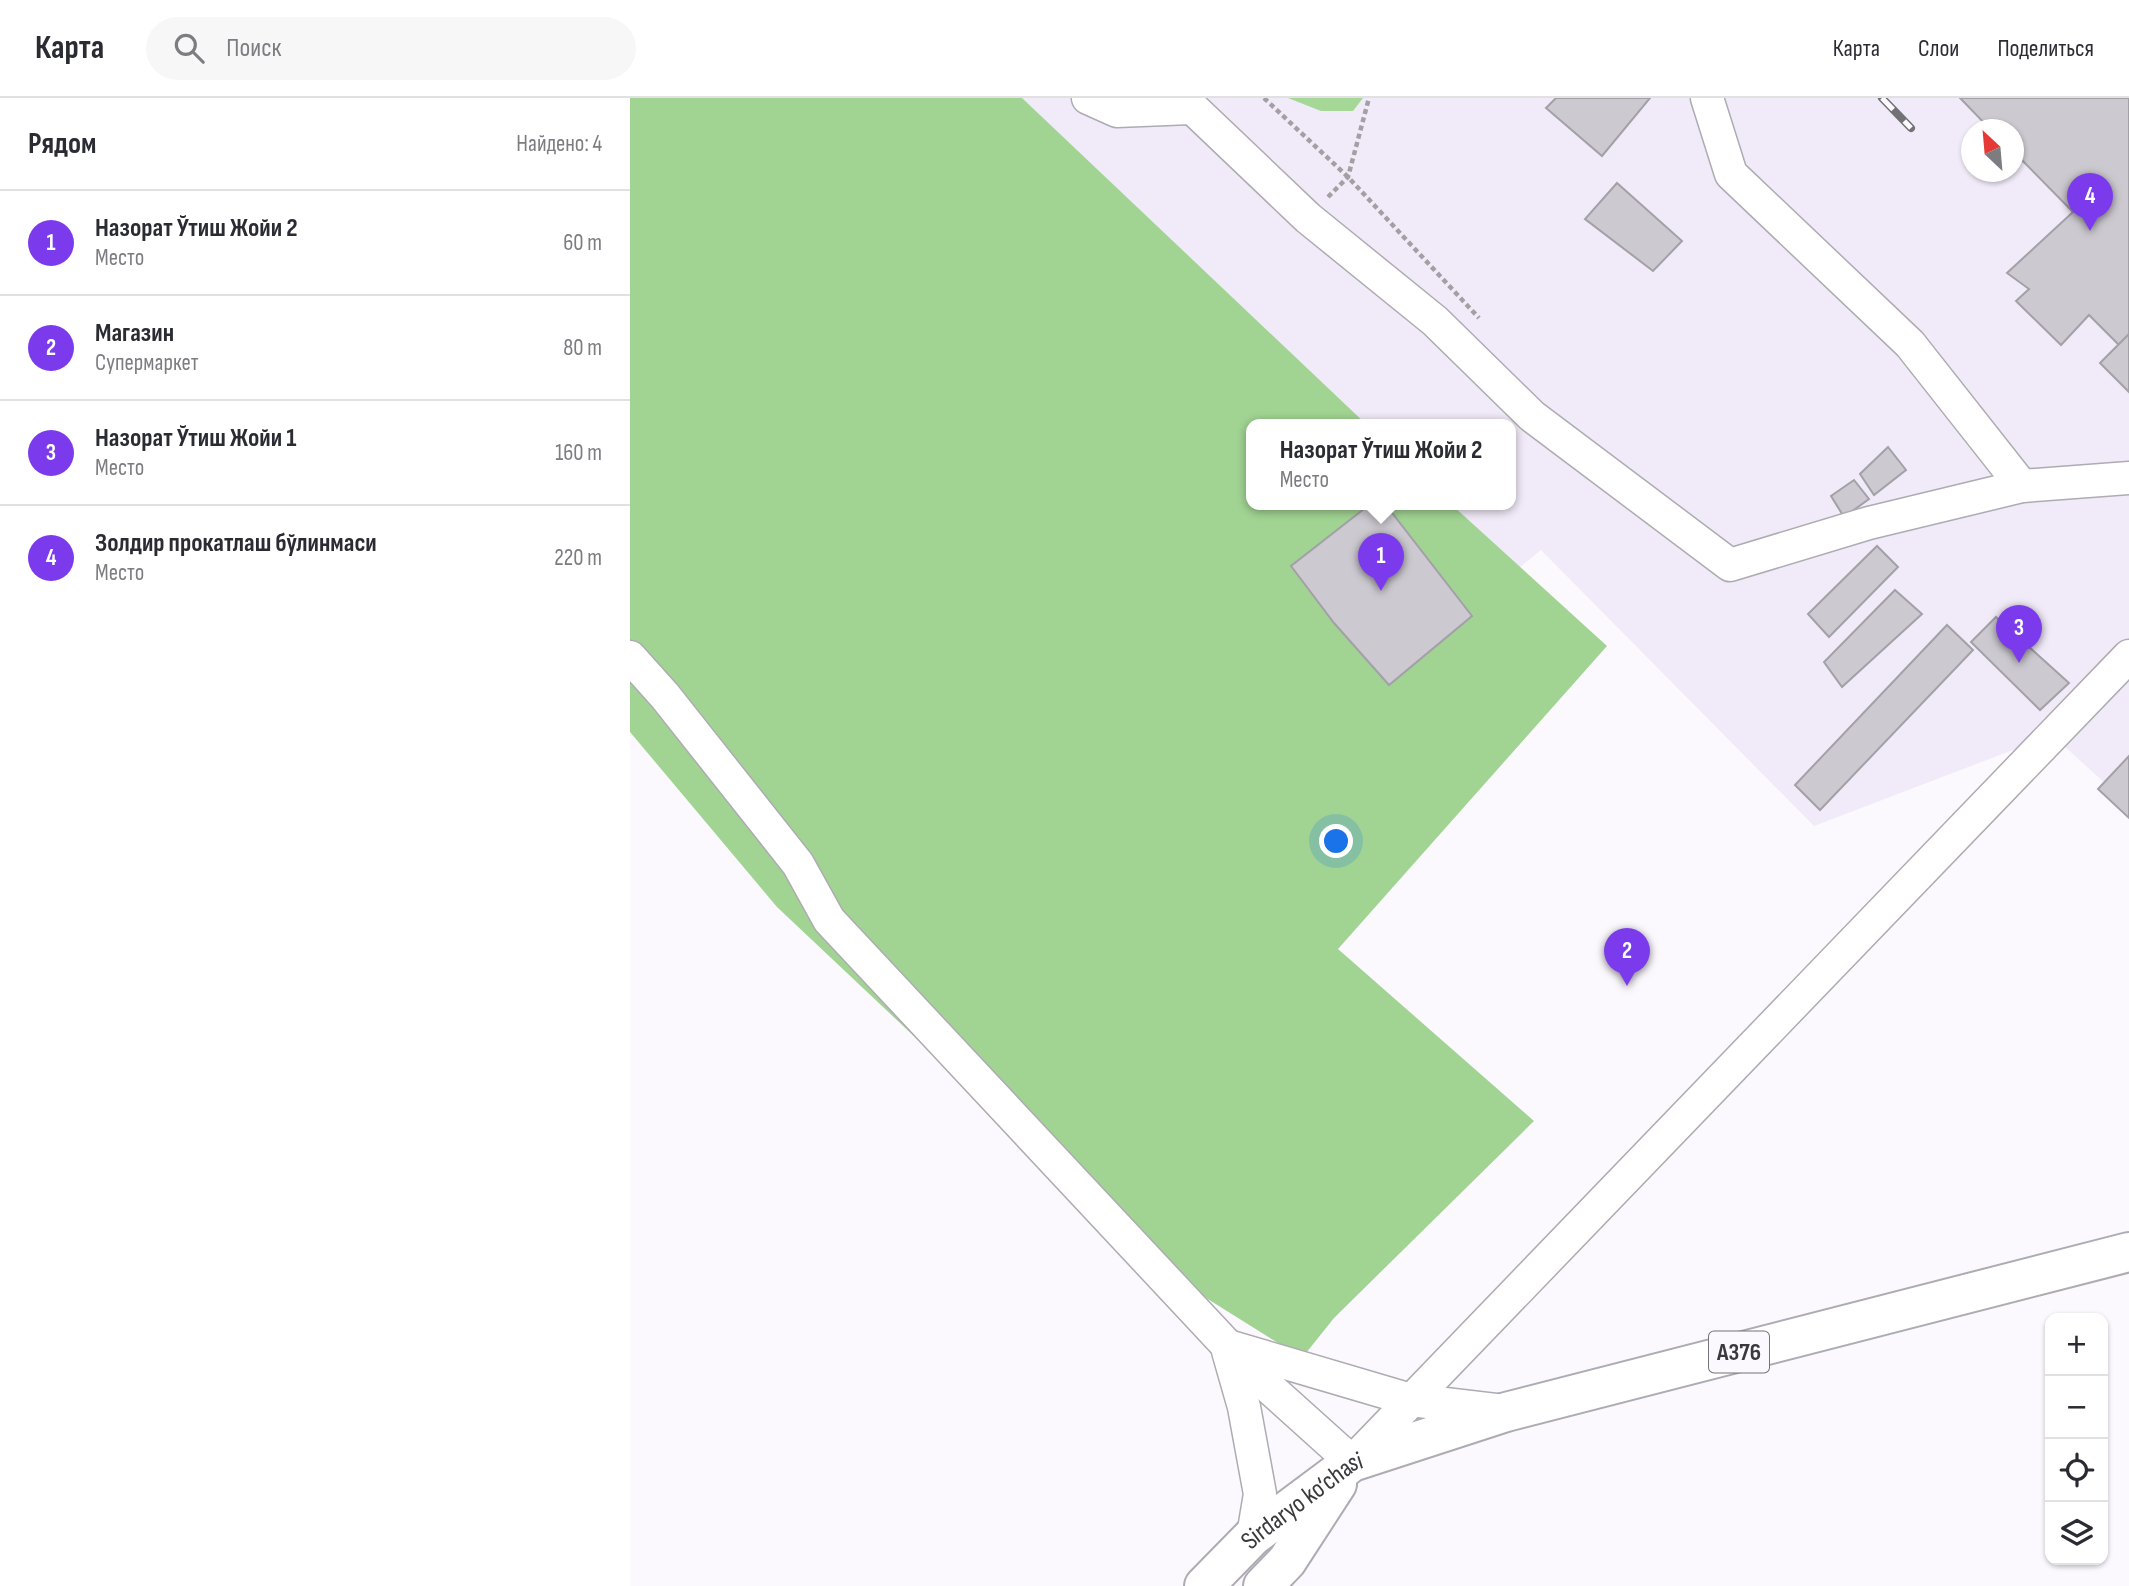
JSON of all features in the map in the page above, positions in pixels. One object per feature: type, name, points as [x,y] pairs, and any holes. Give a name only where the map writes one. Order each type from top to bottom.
[{"type":"main road","name":"A376","points":[[1352,1462],[1506,1412],[2129,1252]]},
{"type":"main road","name":"Sirdaryo ko‘chasi","points":[[1204,1586],[1253,1536],[1352,1462]]},
{"type":"main road","name":"Sirdaryo ko‘chasi","points":[[1263,1586],[1287,1560],[1352,1462]]},
{"type":"street","points":[[1088,98],[1117,111],[1187,103],[1308,218],[1435,321],[1532,416],[1730,565],[1869,523],[2022,486],[2129,478]]},
{"type":"street","points":[[1707,98],[1731,174],[1910,344],[2022,486]]},
{"type":"street","points":[[630,657],[665,696],[798,864],[828,920],[1252,1372],[1352,1462],[2129,656]]},
{"type":"street","points":[[1227,1346],[1411,1400],[1506,1412]]},
{"type":"street","points":[[1227,1346],[1244,1407],[1260,1494],[1253,1536]]},
{"type":"path","points":[[1264,98],[1348,177],[1481,320]]},
{"type":"path","points":[[1308,218],[1348,177],[1369,98]]},
{"type":"shaded area","points":[[630,98],[1022,98],[1361,419],[1246,419],[1246,510],[1457,510],[1607,646],[1338,949],[1534,1121],[1334,1318],[1302,1358],[1163,1271],[777,907],[630,732]]},
{"type":"shaded area","points":[[1001,98],[2129,98],[2129,805],[2052,735],[1814,826],[1541,550],[1150,867],[1373,510],[1516,510],[1516,419],[1330,419]]},
{"type":"shaded area","points":[[1288,98],[1363,98],[1353,111],[1321,111]]},
{"type":"building","points":[[1556,98],[1650,98],[1602,156],[1546,108]]},
{"type":"building","points":[[1960,98],[2129,98],[2129,335],[2119,345],[2089,315],[2061,345],[2016,301],[2029,289],[2007,273],[2073,212],[2024,162],[2024,119],[1980,119]]},
{"type":"building","points":[[1617,183],[1682,241],[1653,271],[1585,219]]},
{"type":"building","points":[[2129,334],[2129,392],[2100,363]]},
{"type":"building","points":[[1888,447],[1906,470],[1874,495],[1860,474]]},
{"type":"building","points":[[1854,480],[1869,499],[1844,517],[1831,496]]},
{"type":"building","points":[[1363,510],[1390,510],[1472,616],[1389,685],[1334,623],[1291,566]]},
{"type":"building","points":[[1877,546],[1898,567],[1829,637],[1808,614]]},
{"type":"building","points":[[1895,590],[1922,614],[1842,687],[1824,662]]},
{"type":"building","points":[[1996,617],[2069,683],[2040,710],[1971,642]]},
{"type":"building","points":[[1947,625],[1973,650],[1820,810],[1795,785]]},
{"type":"building","points":[[2129,756],[2129,818],[2098,789]]},
{"type":"railway","points":[[1882,98],[1911,128]]},
{"type":"place","name":"Золдир прокатлаш бўлинмаси","points":[[2090,231]]},
{"type":"place","name":"Назорат Ўтиш Жойи 2","points":[[1381,591]]},
{"type":"place","name":"Назорат Ўтиш Жойи 1","points":[[2019,663]]},
{"type":"place","name":"Магазин","points":[[1627,986]]}]
